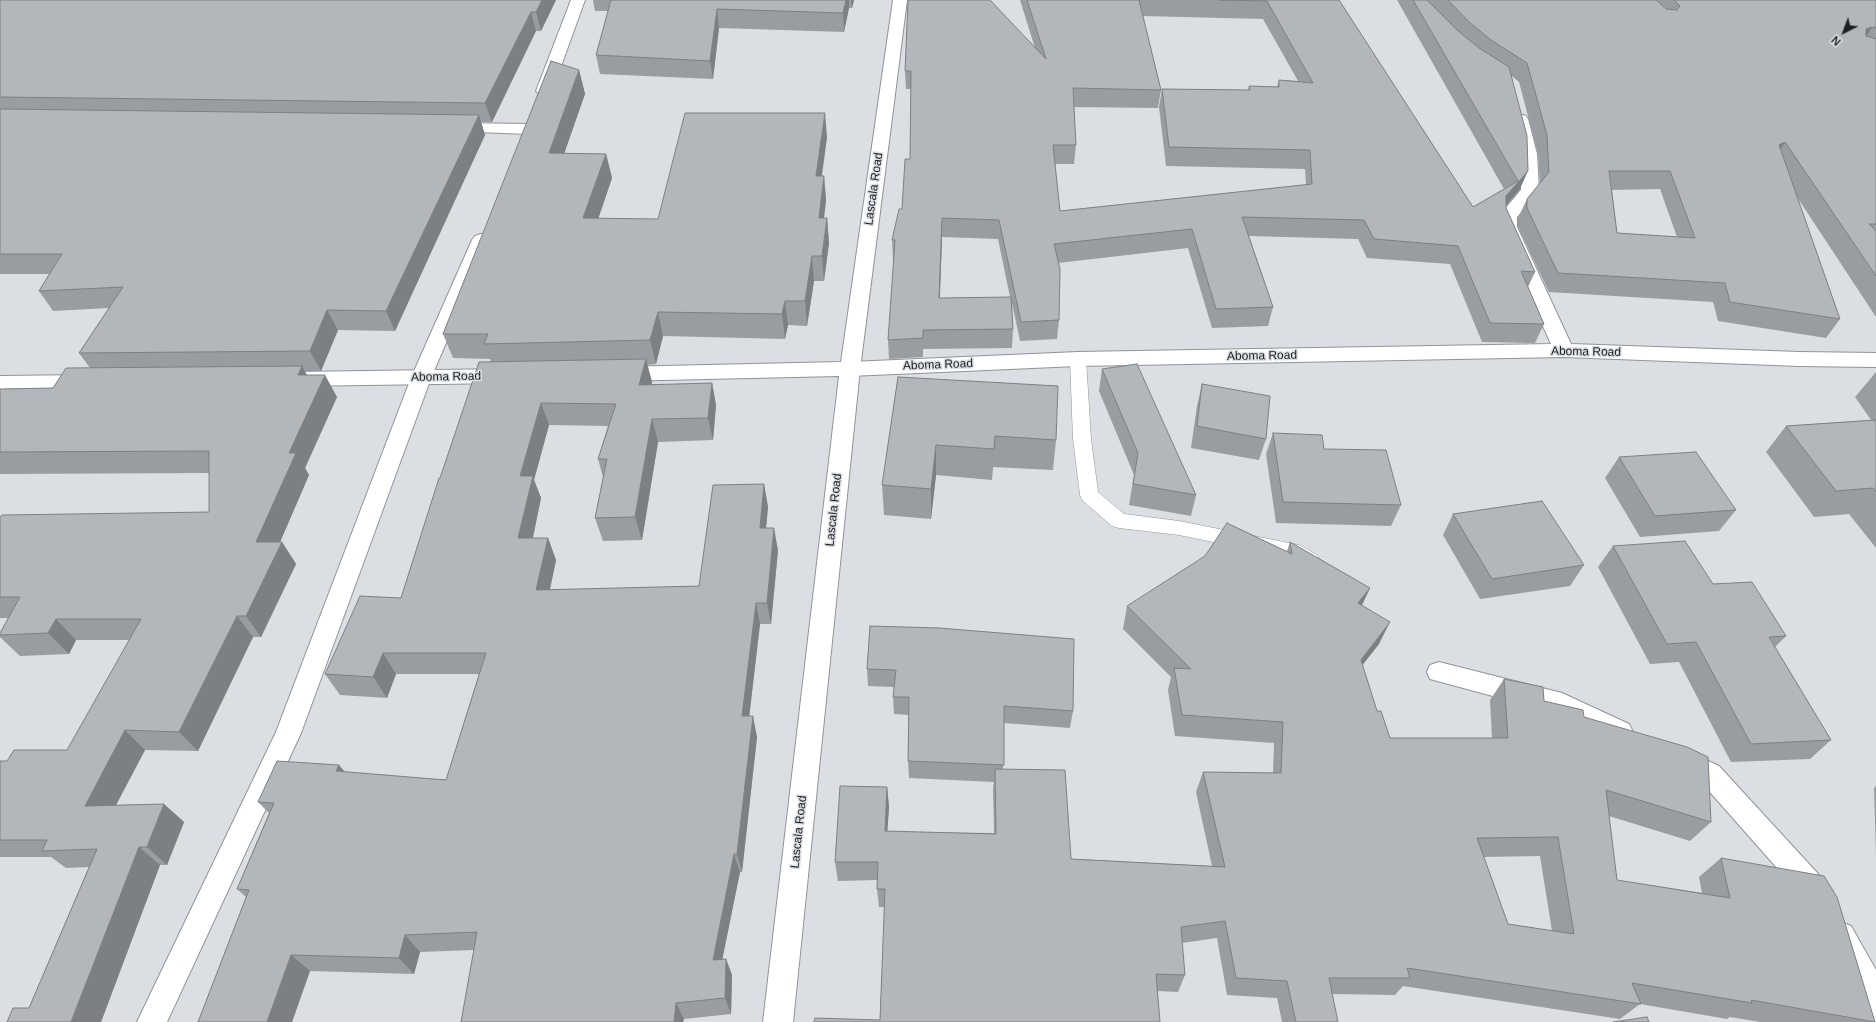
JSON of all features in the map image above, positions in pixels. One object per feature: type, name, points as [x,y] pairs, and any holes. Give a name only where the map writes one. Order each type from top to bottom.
[{"type":"street","points":[[435,128],[532,124],[578,0]]},
{"type":"street","name":"Lascala Road","points":[[778,1022],[850,369],[900,0]]},
{"type":"street","points":[[1516,104],[1529,154],[1530,191],[1508,216],[1508,227],[1564,350]]},
{"type":"street","points":[[152,1022],[288,733],[421,378],[488,224]]},
{"type":"street","name":"Aboma Road","points":[[604,374],[850,369],[1078,359],[1564,350],[1876,360]]},
{"type":"street","name":"Aboma Road","points":[[278,379],[524,376]]},
{"type":"street","points":[[0,383],[103,381]]},
{"type":"street","points":[[1439,672],[1553,701],[1710,774],[1810,885],[1861,970],[1874,1022]]},
{"type":"lane","points":[[1078,359],[1082,439],[1089,495],[1119,521],[1179,528],[1292,550],[1322,568]]},
{"type":"building","points":[[0,0],[542,0],[536,12],[531,12],[485,103],[0,97]]},
{"type":"building","points":[[611,0],[846,0],[843,13],[717,9],[710,61],[596,55]]},
{"type":"building","points":[[908,0],[990,0],[1046,59],[1027,0],[1139,0],[1161,90],[1073,88],[1076,145],[1053,145],[1060,211],[1312,184],[1310,150],[1169,147],[1162,89],[1250,90],[1249,86],[1279,87],[1279,80],[1313,83],[1267,1],[1219,0],[1339,0],[1473,207],[1518,181],[1413,0],[1427,0],[1457,30],[1479,48],[1509,67],[1527,136],[1528,171],[1506,196],[1506,208],[1535,272],[1521,271],[1544,324],[1490,323],[1458,246],[1374,239],[1364,220],[1242,217],[1273,307],[1216,309],[1192,229],[1054,244],[1060,269],[1059,320],[1021,322],[999,220],[942,218],[939,298],[1011,297],[1013,329],[923,330],[923,338],[888,340],[895,240],[892,240],[899,209],[902,209],[905,159],[910,159],[911,71],[905,71]]},
{"type":"building","points":[[1448,0],[1656,0],[1666,9],[1677,10],[1680,6],[1674,0],[1876,0],[1876,28],[1872,27],[1866,29],[1866,36],[1876,39],[1876,224],[1869,224],[1876,231],[1876,276],[1785,142],[1779,145],[1840,319],[1730,302],[1725,283],[1558,273],[1527,208],[1527,199],[1549,172],[1547,135],[1527,63],[1491,40],[1469,22]],"holes":[[[1609,171],[1670,171],[1695,238],[1617,233]]]},
{"type":"building","points":[[551,61],[579,70],[549,153],[606,154],[583,218],[658,219],[685,113],[825,113],[816,176],[824,176],[819,218],[827,218],[822,256],[812,256],[805,301],[785,301],[782,314],[658,312],[650,340],[484,344],[488,334],[443,334]]},
{"type":"building","points":[[0,109],[479,115],[386,311],[327,310],[310,351],[79,353],[123,287],[39,291],[62,254],[0,254]]},
{"type":"building","points":[[646,359],[639,385],[712,383],[708,418],[652,419],[635,517],[595,518],[607,459],[598,459],[616,404],[541,403],[520,476],[533,476],[518,538],[548,538],[536,590],[699,586],[713,485],[764,484],[760,528],[774,528],[767,603],[756,603],[742,716],[753,716],[737,854],[734,854],[713,960],[726,959],[725,998],[676,1003],[674,1022],[461,1022],[477,932],[405,935],[399,958],[291,955],[267,1022],[198,1022],[249,890],[237,889],[274,803],[258,802],[277,761],[339,765],[336,771],[446,780],[486,653],[383,653],[373,677],[325,674],[360,596],[401,598],[439,478],[479,362]]},
{"type":"building","points":[[1137,364],[1196,495],[1133,484],[1138,453],[1102,369]]},
{"type":"building","points":[[302,366],[298,375],[325,375],[289,453],[296,453],[256,542],[282,542],[246,616],[237,616],[179,732],[125,730],[85,806],[164,804],[147,847],[139,847],[71,1022],[7,1022],[13,1008],[29,1008],[97,849],[42,851],[47,840],[0,840],[0,761],[7,761],[14,750],[67,750],[141,619],[56,619],[48,633],[0,635],[20,597],[0,597],[0,517],[2,515],[209,512],[209,451],[0,452],[0,389],[53,388],[66,368]]},
{"type":"building","points":[[898,377],[1058,386],[1056,440],[995,436],[994,449],[936,445],[931,489],[882,485]]},
{"type":"building","points":[[1202,384],[1270,396],[1266,439],[1197,426]]},
{"type":"building","points":[[1876,420],[1876,492],[1873,488],[1836,491],[1786,426]]},
{"type":"building","points":[[1273,433],[1322,435],[1324,449],[1386,450],[1401,505],[1283,502]]},
{"type":"building","points":[[1696,452],[1736,510],[1655,516],[1619,457]]},
{"type":"building","points":[[1542,501],[1584,565],[1492,579],[1453,514]]},
{"type":"building","points":[[1227,523],[1292,554],[1290,542],[1370,588],[1358,603],[1390,622],[1361,660],[1377,711],[1381,711],[1390,738],[1508,738],[1504,679],[1543,687],[1544,701],[1583,710],[1584,717],[1687,747],[1708,757],[1711,822],[1606,790],[1617,880],[1730,898],[1721,858],[1824,876],[1837,897],[1875,1022],[1751,1000],[1752,1003],[1632,983],[1641,1004],[1407,968],[1410,978],[1329,978],[1338,1022],[1296,1022],[1287,981],[1236,978],[1225,921],[1181,927],[1185,975],[1156,974],[1160,1022],[814,1022],[815,1018],[880,1020],[885,889],[877,889],[878,862],[835,862],[840,786],[887,787],[885,831],[996,834],[995,769],[1065,770],[1071,859],[1225,867],[1203,772],[1281,773],[1283,722],[1182,715],[1174,668],[1191,669],[1127,606],[1205,556]],"holes":[[[1558,837],[1574,934],[1508,924],[1477,838]]]},
{"type":"building","points":[[1685,541],[1713,584],[1752,582],[1786,636],[1769,637],[1831,740],[1751,744],[1696,642],[1667,644],[1613,546]]},
{"type":"building","points":[[870,626],[939,628],[1074,639],[1073,711],[1004,706],[1004,765],[908,761],[909,697],[893,697],[896,670],[867,669]]},
{"type":"building","points":[[1647,1017],[1649,1022],[1613,1022]]}]
